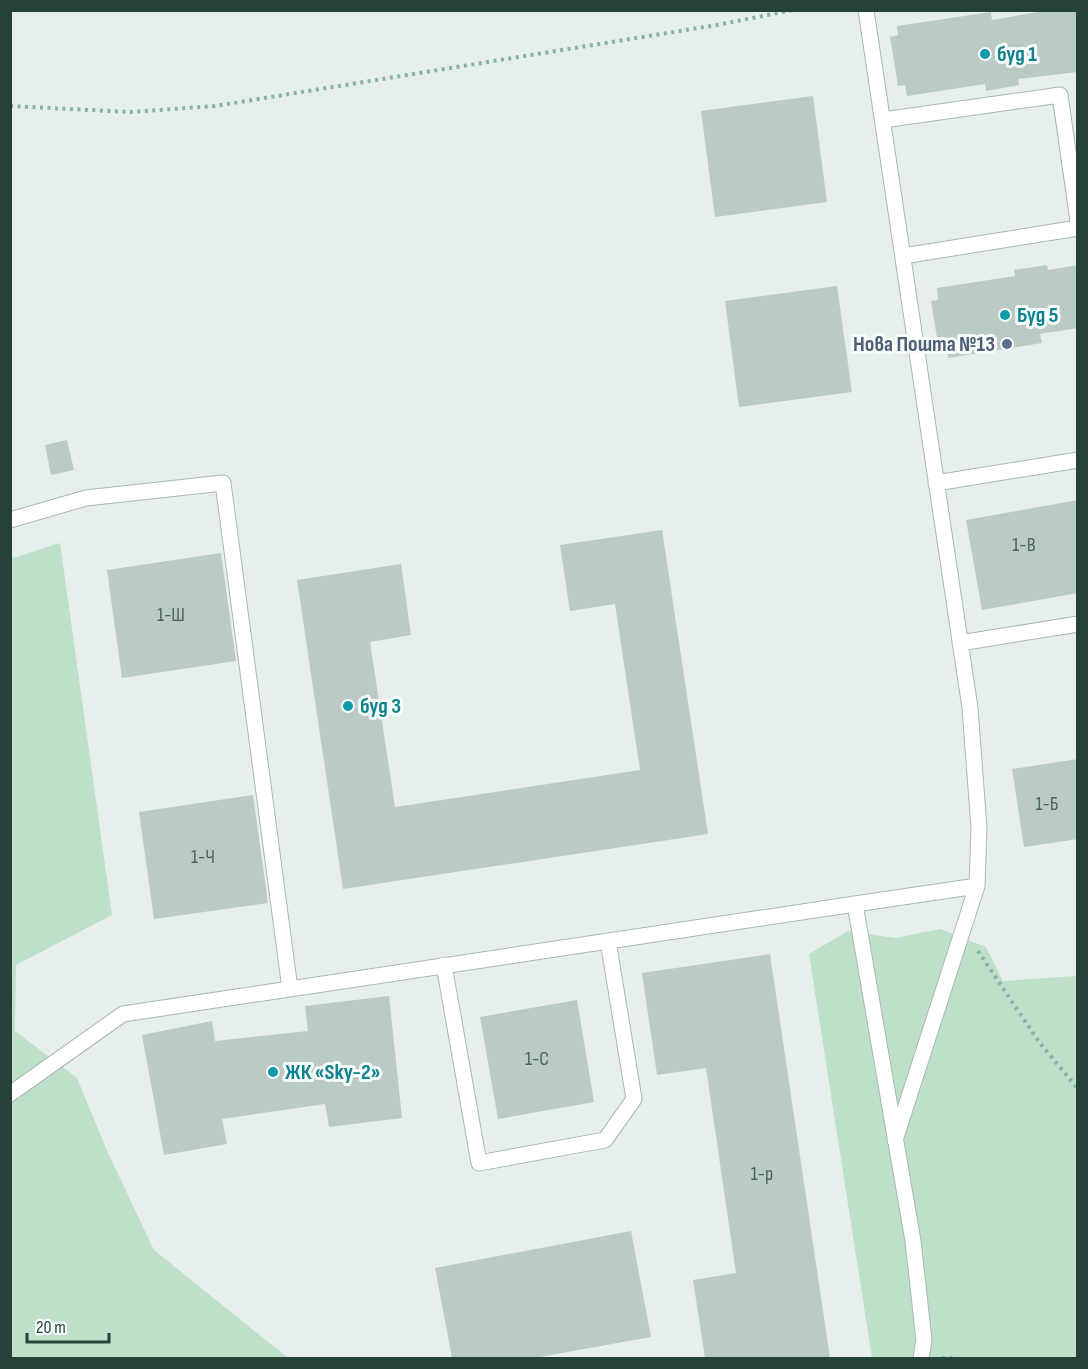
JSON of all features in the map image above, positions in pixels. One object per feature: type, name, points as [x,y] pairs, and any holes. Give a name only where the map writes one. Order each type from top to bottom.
[{"type":"lane","points":[[866,10],[960,643],[976,771],[979,828],[977,886],[964,933],[895,1142]]},
{"type":"lane","points":[[883,120],[1060,95],[1077,221]]},
{"type":"lane","points":[[903,256],[1077,228]]},
{"type":"lane","points":[[936,483],[1077,459]]},
{"type":"lane","points":[[10,520],[86,498],[223,483],[290,989]]},
{"type":"lane","points":[[960,643],[1077,624]]},
{"type":"lane","points":[[10,1094],[123,1014],[977,886]]},
{"type":"lane","points":[[855,904],[920,1293],[924,1340],[921,1359]]},
{"type":"lane","points":[[444,965],[479,1163],[605,1140],[634,1099],[608,941]]},
{"type":"path","points":[[10,106],[130,112],[215,105],[717,25],[793,10]]},
{"type":"path","points":[[964,933],[1039,1042],[1077,1089]]},
{"type":"green space","points":[[60,543],[112,915],[16,965],[15,1031],[77,1078],[108,1153],[154,1250],[288,1358],[11,1358],[10,559]]},
{"type":"green space","points":[[940,929],[986,947],[1003,981],[1077,976],[1077,1358],[872,1358],[809,954],[848,931],[895,938]]},
{"type":"building","name":"буд 1","points":[[1050,10],[1078,10],[1078,72],[1018,79],[1019,85],[986,91],[985,84],[907,96],[905,85],[898,86],[890,37],[898,35],[897,26],[991,12],[992,20]]},
{"type":"building","points":[[813,96],[827,202],[715,217],[701,111]]},
{"type":"building","name":"Буд 5","points":[[1047,265],[1048,270],[1078,265],[1078,328],[1040,334],[1042,343],[948,358],[947,348],[939,350],[931,301],[938,300],[937,288],[1015,276],[1014,270]]},
{"type":"building","points":[[837,286],[852,392],[739,407],[725,301]]},
{"type":"building","points":[[67,440],[74,470],[51,475],[45,445]]},
{"type":"building","points":[[1078,500],[1078,593],[982,610],[966,520]]},
{"type":"building","name":"буд 3","points":[[662,530],[708,834],[343,889],[297,580],[401,564],[411,635],[370,642],[395,807],[640,770],[615,604],[570,611],[560,545]]},
{"type":"building","points":[[221,553],[236,661],[122,678],[107,570]]},
{"type":"building","points":[[1078,759],[1078,839],[1024,847],[1012,769]]},
{"type":"building","points":[[253,795],[268,903],[154,919],[139,812]]},
{"type":"building","points":[[770,954],[830,1358],[705,1358],[693,1280],[736,1273],[706,1068],[657,1075],[642,973]]},
{"type":"building","name":"ЖК «Sky-2»","points":[[389,996],[402,1118],[329,1127],[325,1104],[222,1119],[227,1144],[164,1155],[142,1035],[212,1021],[215,1041],[308,1031],[305,1006]]},
{"type":"building","points":[[577,1000],[594,1102],[498,1119],[480,1017]]},
{"type":"building","points":[[631,1231],[651,1337],[534,1358],[452,1358],[435,1268]]},
{"type":"place","name":"буд 1","points":[[985,54]]},
{"type":"place","name":"Буд 5","points":[[1005,315]]},
{"type":"place","name":"Нова Пошта №13","points":[[1007,344]]},
{"type":"place","name":"буд 3","points":[[348,706]]},
{"type":"place","name":"ЖК «Sky-2»","points":[[273,1072]]}]
